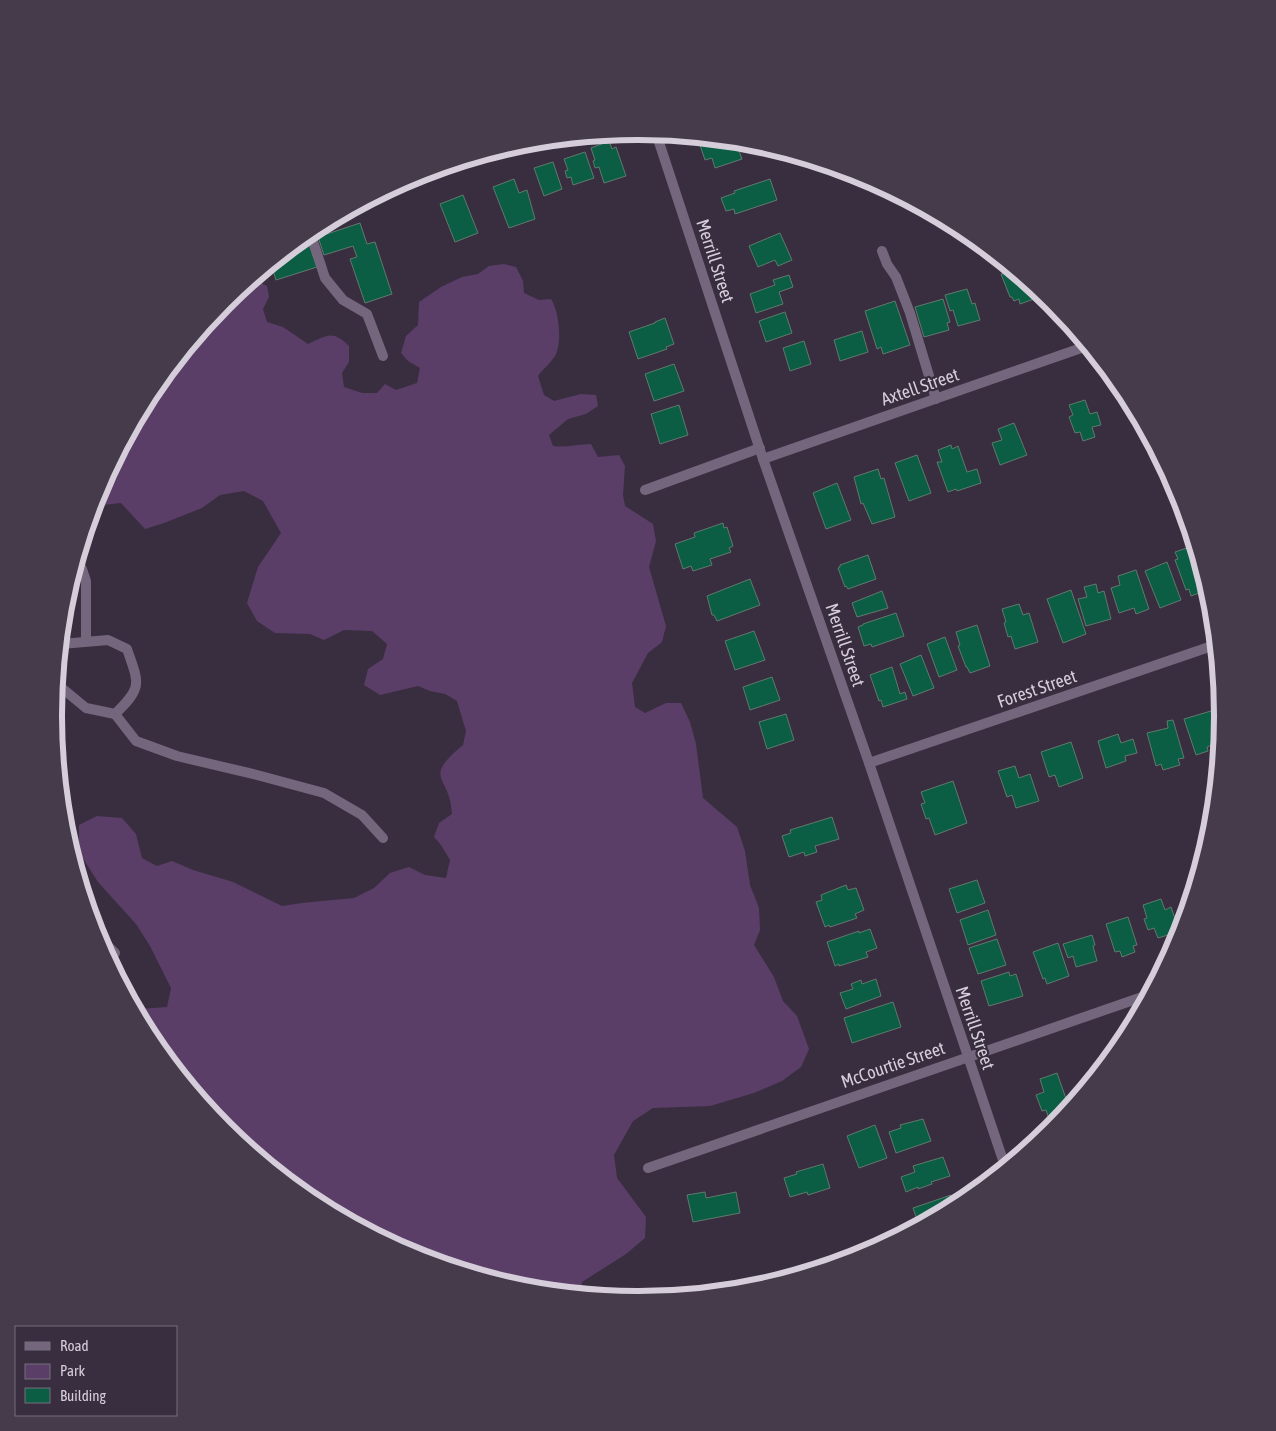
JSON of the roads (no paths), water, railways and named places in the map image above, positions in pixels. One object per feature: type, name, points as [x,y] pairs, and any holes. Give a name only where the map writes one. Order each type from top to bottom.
[{"type":"street","name":"Merrill Street","points":[[658,141],[763,459],[869,763],[1003,1160]]},
{"type":"street","points":[[313,241],[325,278],[343,300],[367,314],[383,356]]},
{"type":"street","points":[[882,250],[887,264],[896,277],[910,314],[936,398]]},
{"type":"street","name":"Axtell Street","points":[[763,459],[1081,348]]},
{"type":"street","points":[[645,490],[760,448]]},
{"type":"street","points":[[82,569],[86,581],[86,641]]},
{"type":"street","points":[[67,643],[108,640],[127,649],[137,680],[131,699],[114,714]]},
{"type":"street","name":"Forest Street","points":[[869,763],[1210,647]]},
{"type":"street","points":[[63,689],[86,708],[114,714],[136,741],[177,756],[324,793],[362,814],[383,838]]},
{"type":"street","name":"McCourtie Street","points":[[648,1168],[1139,998]]}]
